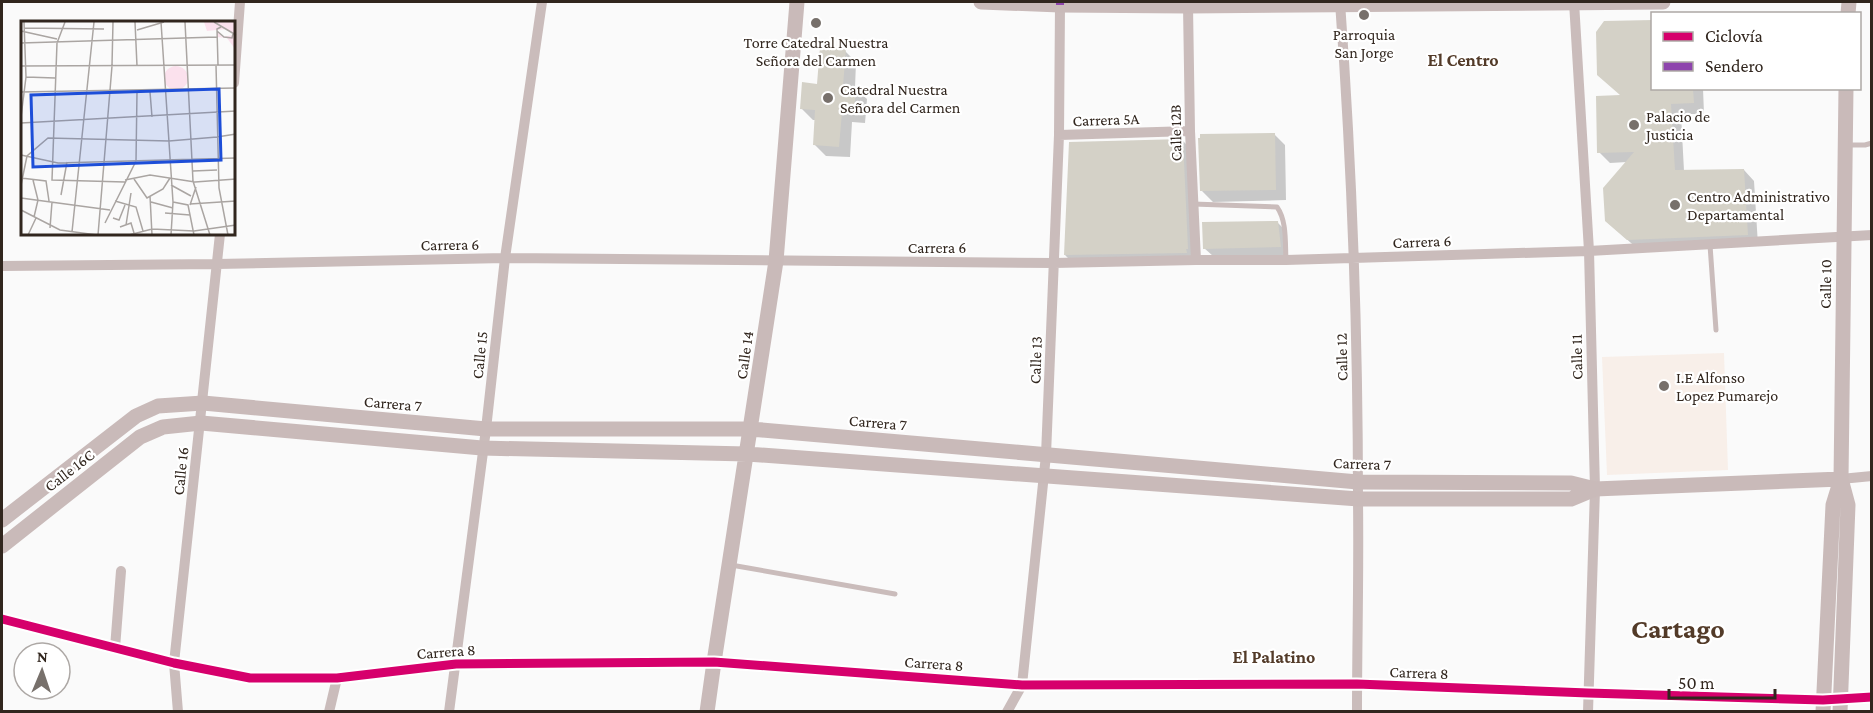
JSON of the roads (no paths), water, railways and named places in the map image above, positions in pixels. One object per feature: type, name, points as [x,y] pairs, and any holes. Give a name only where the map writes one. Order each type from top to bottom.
[{"type":"main road","name":"Calle 14","points":[[707,711],[776,261],[797,2]]},
{"type":"main road","points":[[981,2],[1060,5],[1148,3],[1188,6],[1340,2],[1663,2]]},
{"type":"main road","name":"Calle 10","points":[[1840,705],[1848,505],[1841,479],[1846,90]]},
{"type":"main road","name":"Carrera 7","points":[[158,406],[203,403],[486,429],[751,429],[1358,482],[1571,483],[1595,489],[1841,479]]},
{"type":"main road","name":"Calle 16C","points":[[2,520],[136,416],[158,406]]},
{"type":"main road","name":"Carrera 7","points":[[163,427],[201,423],[482,448],[747,454],[1359,499],[1571,499],[1595,489]]},
{"type":"main road","name":"Calle 16C","points":[[2,546],[140,437],[163,427]]},
{"type":"main road","name":"Calle 10","points":[[1823,706],[1833,505],[1841,479]]},
{"type":"street","points":[[236,56],[240,2]]},
{"type":"street","name":"Calle 15","points":[[449,711],[486,429],[505,258],[542,2]]},
{"type":"street","name":"Calle 12","points":[[1340,2],[1349,125],[1354,258],[1359,499],[1357,711]]},
{"type":"street","name":"Calle 11","points":[[1574,2],[1589,251],[1595,489],[1588,711]]},
{"type":"street","name":"Calle 13","points":[[1007,711],[1022,685],[1045,476],[1059,135],[1060,5]]},
{"type":"street","name":"Calle 12B","points":[[1188,6],[1192,204],[1196,260]]},
{"type":"street","name":"Carrera 5A","points":[[1059,135],[1190,131]]},
{"type":"street","name":"Carrera 6","points":[[2,266],[505,258],[1054,263],[1286,260],[1589,251],[1872,235]]},
{"type":"street","name":"Calle 16","points":[[178,711],[174,663],[220,236]]},
{"type":"street","name":"Carrera 7","points":[[1841,479],[1872,476]]},
{"type":"street","points":[[115,648],[121,571]]},
{"type":"street","name":"Carrera 8","points":[[2,619],[174,663],[250,678],[337,678],[456,664],[714,662],[1022,685],[1357,684],[1588,693],[1823,706],[1840,705],[1872,697]]},
{"type":"street","points":[[329,711],[337,678]]},
{"type":"lane","points":[[1844,145],[1872,143]]},
{"type":"lane","points":[[1192,204],[1277,207],[1281,212],[1283,223],[1286,260]]},
{"type":"lane","points":[[1710,245],[1716,330]]},
{"type":"lane","points":[[729,565],[895,594]]},
{"type":"place","name":"Parroquia San Jorge","points":[[1364,15]]},
{"type":"place","name":"Torre Catedral Nuestra Señora del Carmen","points":[[816,23]]},
{"type":"place","name":"Catedral Nuestra Señora del Carmen","points":[[828,98]]},
{"type":"place","name":"Palacio de Justicia","points":[[1634,125]]},
{"type":"place","name":"Centro Administrativo Departamental","points":[[1675,205]]},
{"type":"place","name":"I.E Alfonso Lopez Pumarejo","points":[[1664,386]]},
{"type":"district","name":"El Centro","points":[[1463,60]]},
{"type":"district","name":"Cartago","points":[[1678,628]]},
{"type":"district","name":"El Palatino","points":[[1274,657]]}]
